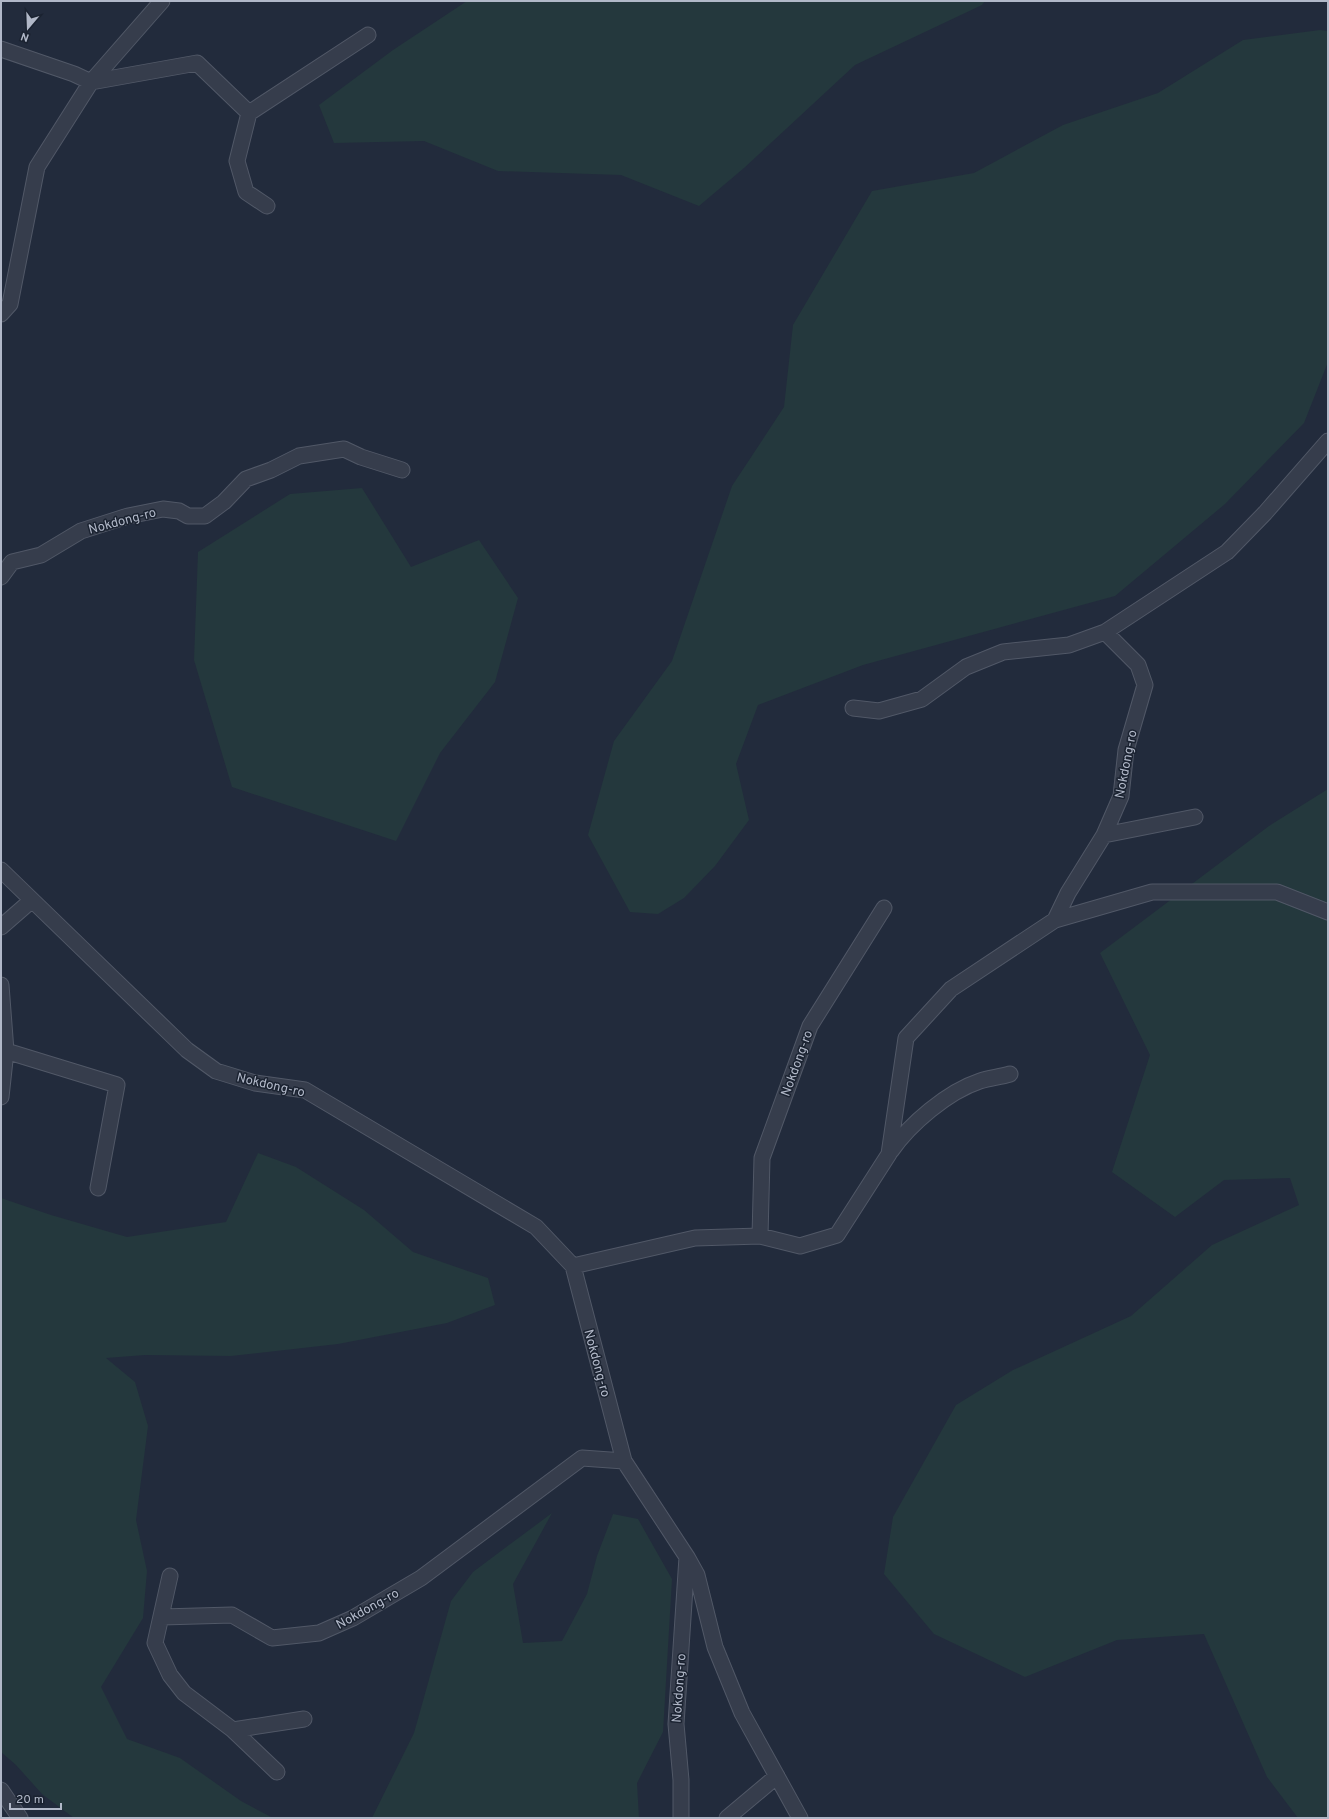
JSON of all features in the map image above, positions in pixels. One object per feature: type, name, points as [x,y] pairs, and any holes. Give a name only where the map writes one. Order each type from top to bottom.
[{"type":"street","points":[[1,314],[10,304],[37,167],[91,82],[162,1]]},
{"type":"street","points":[[267,206],[246,192],[237,161],[249,113],[368,35]]},
{"type":"street","points":[[1,49],[74,74],[91,82],[197,63],[249,113]]},
{"type":"street","points":[[853,708],[879,710],[922,699],[966,667],[1003,652],[1069,645],[1106,632],[1227,552],[1265,513],[1328,441]]},
{"type":"street","name":"Nokdong-ro","points":[[1,577],[12,562],[41,555],[82,531],[128,516],[163,509],[179,511],[188,516],[206,516],[224,502],[246,479],[271,470],[299,456],[344,449],[361,457],[402,470]]},
{"type":"street","name":"Nokdong-ro","points":[[1055,920],[1068,893],[1104,835],[1121,796],[1126,750],[1145,684],[1138,665],[1106,632]]},
{"type":"street","points":[[1104,835],[1195,817]]},
{"type":"street","name":"Nokdong-ro","points":[[1,870],[187,1050],[216,1071],[255,1083],[305,1090],[536,1227],[573,1266],[624,1462],[687,1557],[697,1575],[715,1647],[742,1714],[800,1818]]},
{"type":"street","points":[[889,1154],[906,1038],[951,989],[1055,920],[1152,892],[1276,892],[1328,912]]},
{"type":"street","points":[[1,927],[32,900]]},
{"type":"street","name":"Nokdong-ro","points":[[760,1236],[762,1158],[810,1026],[884,908]]},
{"type":"street","points":[[1,985],[6,1051],[1,1097]]},
{"type":"street","points":[[6,1051],[118,1086],[98,1188]]},
{"type":"street","points":[[573,1266],[696,1238],[760,1236],[800,1246],[837,1235],[903,1134],[946,1098],[979,1081],[1010,1074]]},
{"type":"street","name":"Nokdong-ro","points":[[162,1617],[232,1615],[272,1638],[319,1633],[353,1618],[421,1578],[582,1458],[624,1462]]},
{"type":"street","name":"Nokdong-ro","points":[[681,1818],[681,1780],[676,1724],[687,1557]]},
{"type":"street","points":[[170,1576],[155,1643],[170,1675],[184,1693],[233,1730],[277,1772]]},
{"type":"street","points":[[233,1730],[304,1719]]},
{"type":"street","points":[[727,1818],[777,1776]]},
{"type":"street","points":[[1,1790],[20,1818]]},
{"type":"green space","points":[[467,1],[985,1],[982,5],[855,65],[744,168],[699,206],[621,175],[498,171],[424,141],[334,143],[319,105],[393,50]]},
{"type":"green space","points":[[1320,30],[1328,31],[1328,362],[1304,423],[1225,504],[1115,596],[863,665],[758,705],[736,764],[749,820],[715,866],[684,898],[658,914],[630,912],[588,835],[614,741],[672,661],[732,486],[784,407],[793,325],[872,191],[974,173],[1063,125],[1158,93],[1243,40]]},
{"type":"green space","points":[[362,488],[411,567],[479,540],[518,598],[495,682],[440,753],[396,841],[232,787],[194,660],[198,552],[290,494]]},
{"type":"green space","points":[[1328,789],[1328,1818],[1298,1818],[1267,1777],[1204,1634],[1117,1640],[1025,1677],[934,1634],[884,1574],[893,1517],[956,1405],[1013,1370],[1131,1316],[1212,1245],[1299,1205],[1290,1178],[1224,1180],[1175,1217],[1112,1172],[1150,1055],[1100,953],[1269,826]]},
{"type":"green space","points":[[258,1153],[296,1167],[364,1210],[413,1252],[488,1278],[495,1305],[447,1323],[338,1344],[231,1356],[145,1355],[106,1358],[135,1382],[148,1426],[136,1520],[147,1571],[143,1618],[101,1687],[127,1739],[180,1758],[241,1801],[273,1818],[74,1818],[42,1794],[16,1765],[1,1752],[1,1198],[51,1215],[127,1237],[226,1222]]},
{"type":"green space","points":[[552,1513],[513,1584],[523,1643],[562,1641],[587,1594],[597,1556],[613,1514],[638,1519],[672,1579],[663,1732],[637,1783],[639,1818],[372,1818],[414,1733],[451,1601],[473,1572]]}]
